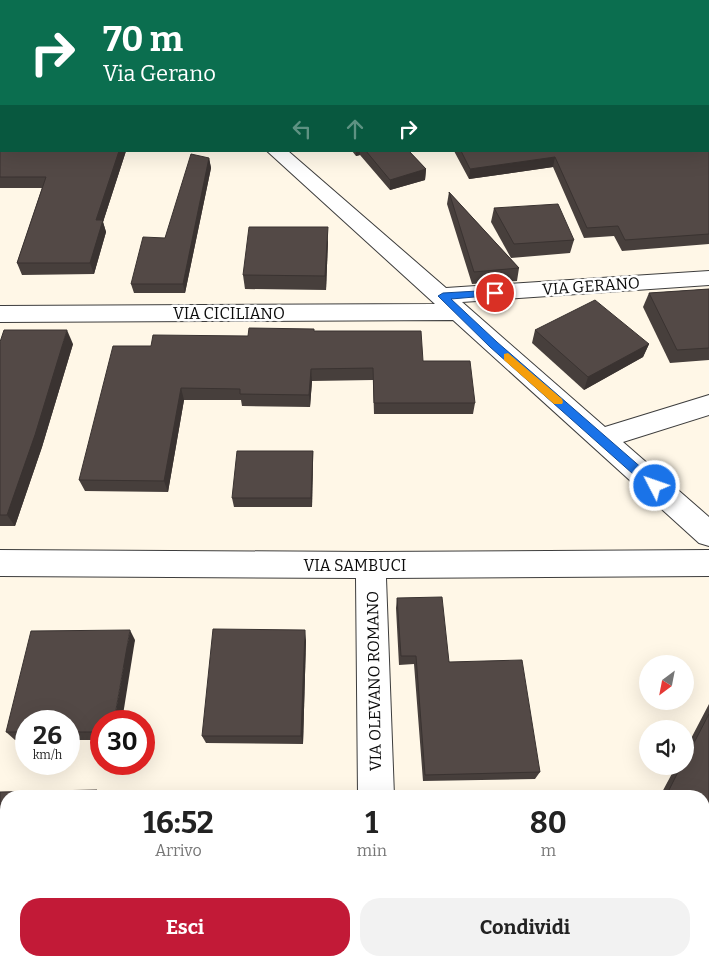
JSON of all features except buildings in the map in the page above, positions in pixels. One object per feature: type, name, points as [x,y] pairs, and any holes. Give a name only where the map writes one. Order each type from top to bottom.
[{"type":"street","points":[[277,152],[709,534]]},
{"type":"street","name":"VIA GERANO","points":[[451,304],[709,278]]},
{"type":"street","name":"VIA CICILIANO","points":[[0,314],[451,304]]},
{"type":"street","points":[[600,439],[709,405]]},
{"type":"street","name":"VIA SAMBUCI","points":[[0,563],[371,565],[709,563]]},
{"type":"street","name":"VIA OLEVANO ROMANO","points":[[371,565],[376,790]]},
{"type":"slow traffic","points":[[508,357],[558,402]]},
{"type":"route","points":[[495,293],[443,296],[493,344],[655,486]]}]
